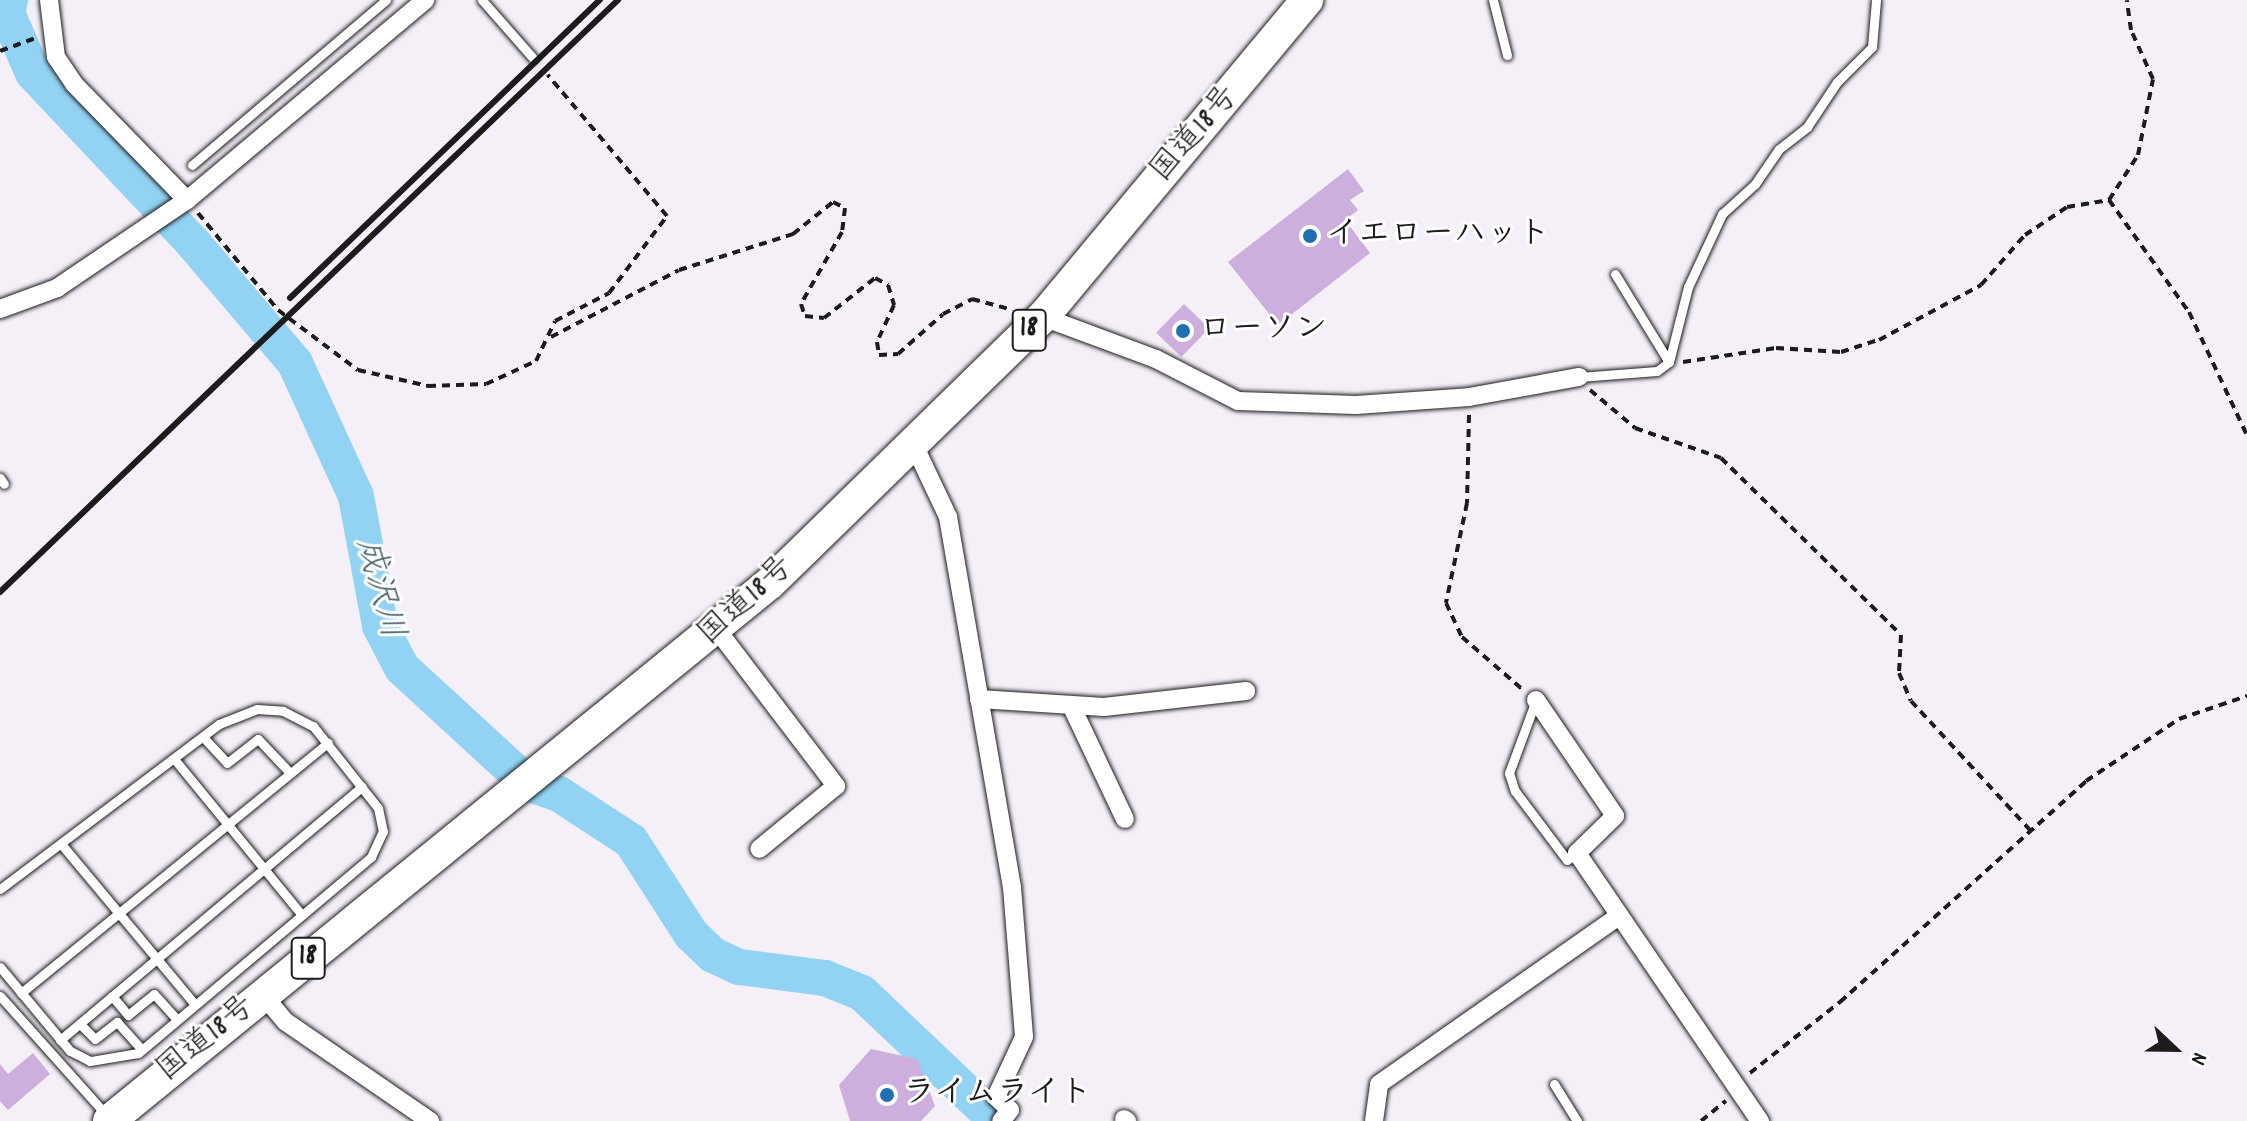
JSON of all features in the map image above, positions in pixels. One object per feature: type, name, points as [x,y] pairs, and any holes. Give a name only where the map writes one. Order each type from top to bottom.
[{"type":"highway","name":"国道18号","points":[[109,1120],[556,756],[718,631],[914,445],[1043,317],[1307,4]]},
{"type":"street","points":[[49,0],[50,33],[74,84],[187,200]]},
{"type":"street","points":[[0,309],[57,288],[187,200],[425,0]]},
{"type":"street","points":[[1043,317],[1156,359],[1238,401],[1356,405],[1469,397],[1579,377]]},
{"type":"street","points":[[914,445],[948,517],[1023,972],[1024,1037],[996,1097],[1010,1110],[1004,1118]]},
{"type":"street","points":[[718,631],[836,786],[759,849]]},
{"type":"street","points":[[979,699],[1071,705],[1160,704],[1246,691]]},
{"type":"street","points":[[1536,700],[1615,816],[1577,853],[1740,1085],[1760,1121]]},
{"type":"street","points":[[1071,705],[1125,819]]},
{"type":"street","points":[[1374,1121],[1379,1084],[1619,916]]},
{"type":"street","points":[[263,995],[286,1022],[430,1121]]},
{"type":"lane","points":[[192,165],[386,0]]},
{"type":"lane","points":[[482,0],[533,58]]},
{"type":"lane","points":[[1493,0],[1507,55]]},
{"type":"lane","points":[[1579,377],[1657,371],[1669,362],[1688,287],[1722,214],[1755,184],[1779,149],[1807,127],[1837,82],[1872,47],[1876,0]]},
{"type":"lane","points":[[1615,274],[1669,362]]},
{"type":"lane","points":[[1536,700],[1509,773],[1515,791],[1567,860],[1577,853]]},
{"type":"lane","points":[[0,889],[203,737],[257,709],[301,716],[328,743],[378,808],[383,831],[371,857],[192,1001],[141,1049],[90,1061],[60,1040],[1,971]]},
{"type":"lane","points":[[203,737],[227,763],[258,739],[290,773]]},
{"type":"lane","points":[[21,993],[117,911],[328,743]]},
{"type":"lane","points":[[175,760],[301,914]]},
{"type":"lane","points":[[60,1040],[362,787]]},
{"type":"lane","points":[[62,845],[192,1001]]},
{"type":"lane","points":[[112,996],[128,1015],[154,994],[175,1017]]},
{"type":"lane","points":[[0,996],[109,1120]]},
{"type":"lane","points":[[80,1024],[95,1039],[117,1022],[141,1049]]},
{"type":"lane","points":[[1554,1084],[1577,1121]]},
{"type":"path","points":[[1669,362],[1776,348],[1841,352],[1879,340],[1981,285],[2025,235],[2067,207],[2109,200],[2138,155],[2153,79],[2131,30],[2127,0]]},
{"type":"path","points":[[0,51],[50,33]]},
{"type":"path","points":[[187,200],[278,310],[358,370],[428,386],[486,384],[536,361],[550,338],[555,321],[609,293],[667,216],[548,75]]},
{"type":"path","points":[[2109,200],[2189,312],[2247,435]]},
{"type":"path","points":[[550,338],[679,270],[793,234],[833,202],[845,208],[842,232],[801,304],[805,316],[824,318],[875,278],[888,285],[894,305],[877,342],[879,355],[898,354],[943,314],[972,299],[1043,317]]},
{"type":"path","points":[[1579,377],[1627,423],[1721,458],[1901,635],[1899,673],[1911,701],[2032,832]]},
{"type":"path","points":[[1469,397],[1467,503],[1446,603],[1462,637],[1536,700]]},
{"type":"path","points":[[1701,1121],[2032,832],[2086,781],[2179,719],[2247,696]]},
{"type":"building","name":"イエローハット","points":[[1348,169],[1364,191],[1350,200],[1358,210],[1345,220],[1370,253],[1278,325],[1228,262]]},
{"type":"building","name":"ローソン","points":[[1184,304],[1209,328],[1181,357],[1156,333]]},
{"type":"building","name":"ライムライト","points":[[871,1049],[917,1059],[935,1106],[921,1121],[850,1121],[839,1085]]},
{"type":"building","points":[[33,1053],[50,1074],[8,1110],[0,1101],[0,1064],[8,1074]]},
{"type":"waterway","name":"成沢川","points":[[10,0],[7,13],[33,73],[194,244],[295,363],[356,496],[380,626],[402,668],[527,783],[559,794],[631,841],[691,934],[713,955],[739,967],[825,978],[862,993],[997,1121]]},
{"type":"railway","points":[[290,298],[600,0]]},
{"type":"railway","points":[[0,592],[618,0]]},
{"type":"place","name":"イエローハット","points":[[1310,236]]},
{"type":"place","name":"ローソン","points":[[1183,331]]},
{"type":"place","name":"ライムライト","points":[[887,1095]]}]
